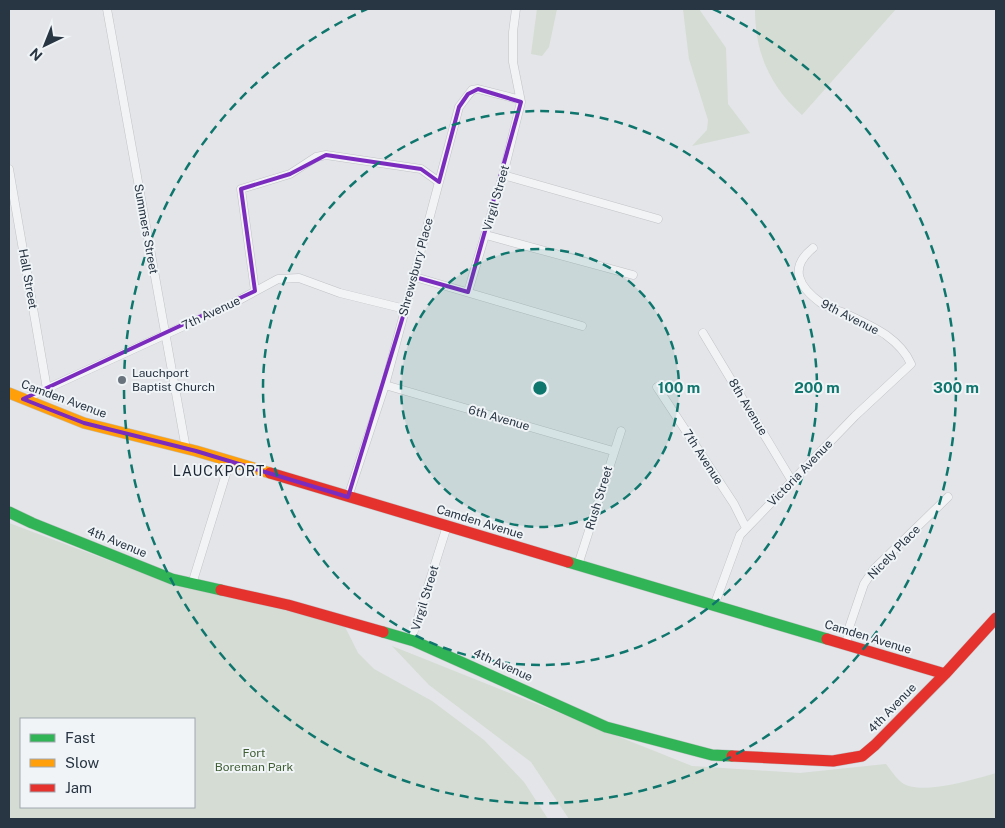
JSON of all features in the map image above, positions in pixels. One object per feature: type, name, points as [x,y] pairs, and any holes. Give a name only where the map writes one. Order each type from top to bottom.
[{"type":"street","name":"Summers Street","points":[[107,9],[186,449]]},
{"type":"street","points":[[516,9],[513,32],[513,62],[521,102]]},
{"type":"street","name":"Shrewsbury Place","points":[[348,497],[385,385],[459,106],[472,90],[478,89],[517,99],[521,102]]},
{"type":"street","name":"Virgil Street","points":[[468,292],[486,236],[521,102]]},
{"type":"street","points":[[254,291],[240,190],[290,174],[316,157],[326,155],[421,169],[439,182]]},
{"type":"street","name":"Hall Street","points":[[9,169],[47,389]]},
{"type":"street","points":[[503,175],[658,219]]},
{"type":"street","points":[[486,236],[633,275]]},
{"type":"street","name":"9th Avenue","points":[[813,248],[800,261],[797,269],[801,285],[822,304],[860,320],[886,335],[899,346],[908,358]]},
{"type":"street","points":[[415,277],[582,326]]},
{"type":"street","name":"7th Avenue","points":[[23,399],[165,334],[278,279],[299,278],[340,293],[405,309]]},
{"type":"street","name":"8th Avenue","points":[[703,333],[792,481]]},
{"type":"street","name":"Victoria Avenue","points":[[714,606],[740,534],[855,416],[911,364],[908,358]]},
{"type":"street","name":"6th Avenue","points":[[385,385],[613,451]]},
{"type":"street","name":"7th Avenue","points":[[657,387],[734,504],[746,528]]},
{"type":"street","name":"Camden Avenue","points":[[9,393],[84,424],[230,461],[945,674]]},
{"type":"street","name":"Rush Street","points":[[578,566],[613,451],[621,431]]},
{"type":"street","points":[[192,584],[230,461]]},
{"type":"street","name":"Nicely Place","points":[[846,644],[850,625],[864,584],[874,569],[948,497]]},
{"type":"street","name":"4th Avenue","points":[[9,512],[172,579],[288,605],[411,640],[606,727],[712,755],[833,761],[862,756],[945,674],[996,618]]},
{"type":"street","name":"Virgil Street","points":[[411,640],[447,526]]},
{"type":"highlighted area","points":[[478,89],[521,102],[468,292],[415,277],[348,497],[196,451],[84,423],[23,399],[255,291],[241,189],[290,174],[326,155],[421,169],[439,182],[459,107],[468,94]]},
{"type":"green space","points":[[537,9],[557,9],[549,47],[542,56],[531,54]]},
{"type":"green space","points":[[683,9],[699,9],[726,48],[728,104],[750,133],[692,146],[707,130],[708,120],[689,59]]},
{"type":"green space","points":[[755,9],[896,9],[802,115],[781,92],[766,68],[758,40]]},
{"type":"green space","name":"Fort Boreman Park","points":[[9,523],[158,579],[344,625],[358,653],[374,669],[432,701],[484,740],[524,782],[548,819],[9,819]]},
{"type":"green space","points":[[392,646],[692,766],[800,773],[886,764],[901,782],[920,788],[947,785],[996,773],[996,819],[569,819],[531,762],[429,685]]},
{"type":"traffic: fast","points":[[9,512],[172,579],[221,590]]},
{"type":"traffic: fast","points":[[568,562],[827,639]]},
{"type":"traffic: fast","points":[[383,632],[414,641],[606,727],[712,755],[732,756]]},
{"type":"traffic: slow","points":[[9,393],[84,423],[196,451],[270,473]]},
{"type":"traffic: jam","points":[[270,473],[568,562]]},
{"type":"traffic: jam","points":[[221,590],[288,605],[383,632]]},
{"type":"traffic: jam","points":[[732,756],[833,761],[862,756],[945,674],[996,618]]},
{"type":"traffic: jam","points":[[827,639],[945,674]]},
{"type":"place","name":"Lauchport Baptist Church","points":[[122,380]]},
{"type":"district","name":"LAUCKPORT","points":[[219,471]]}]
